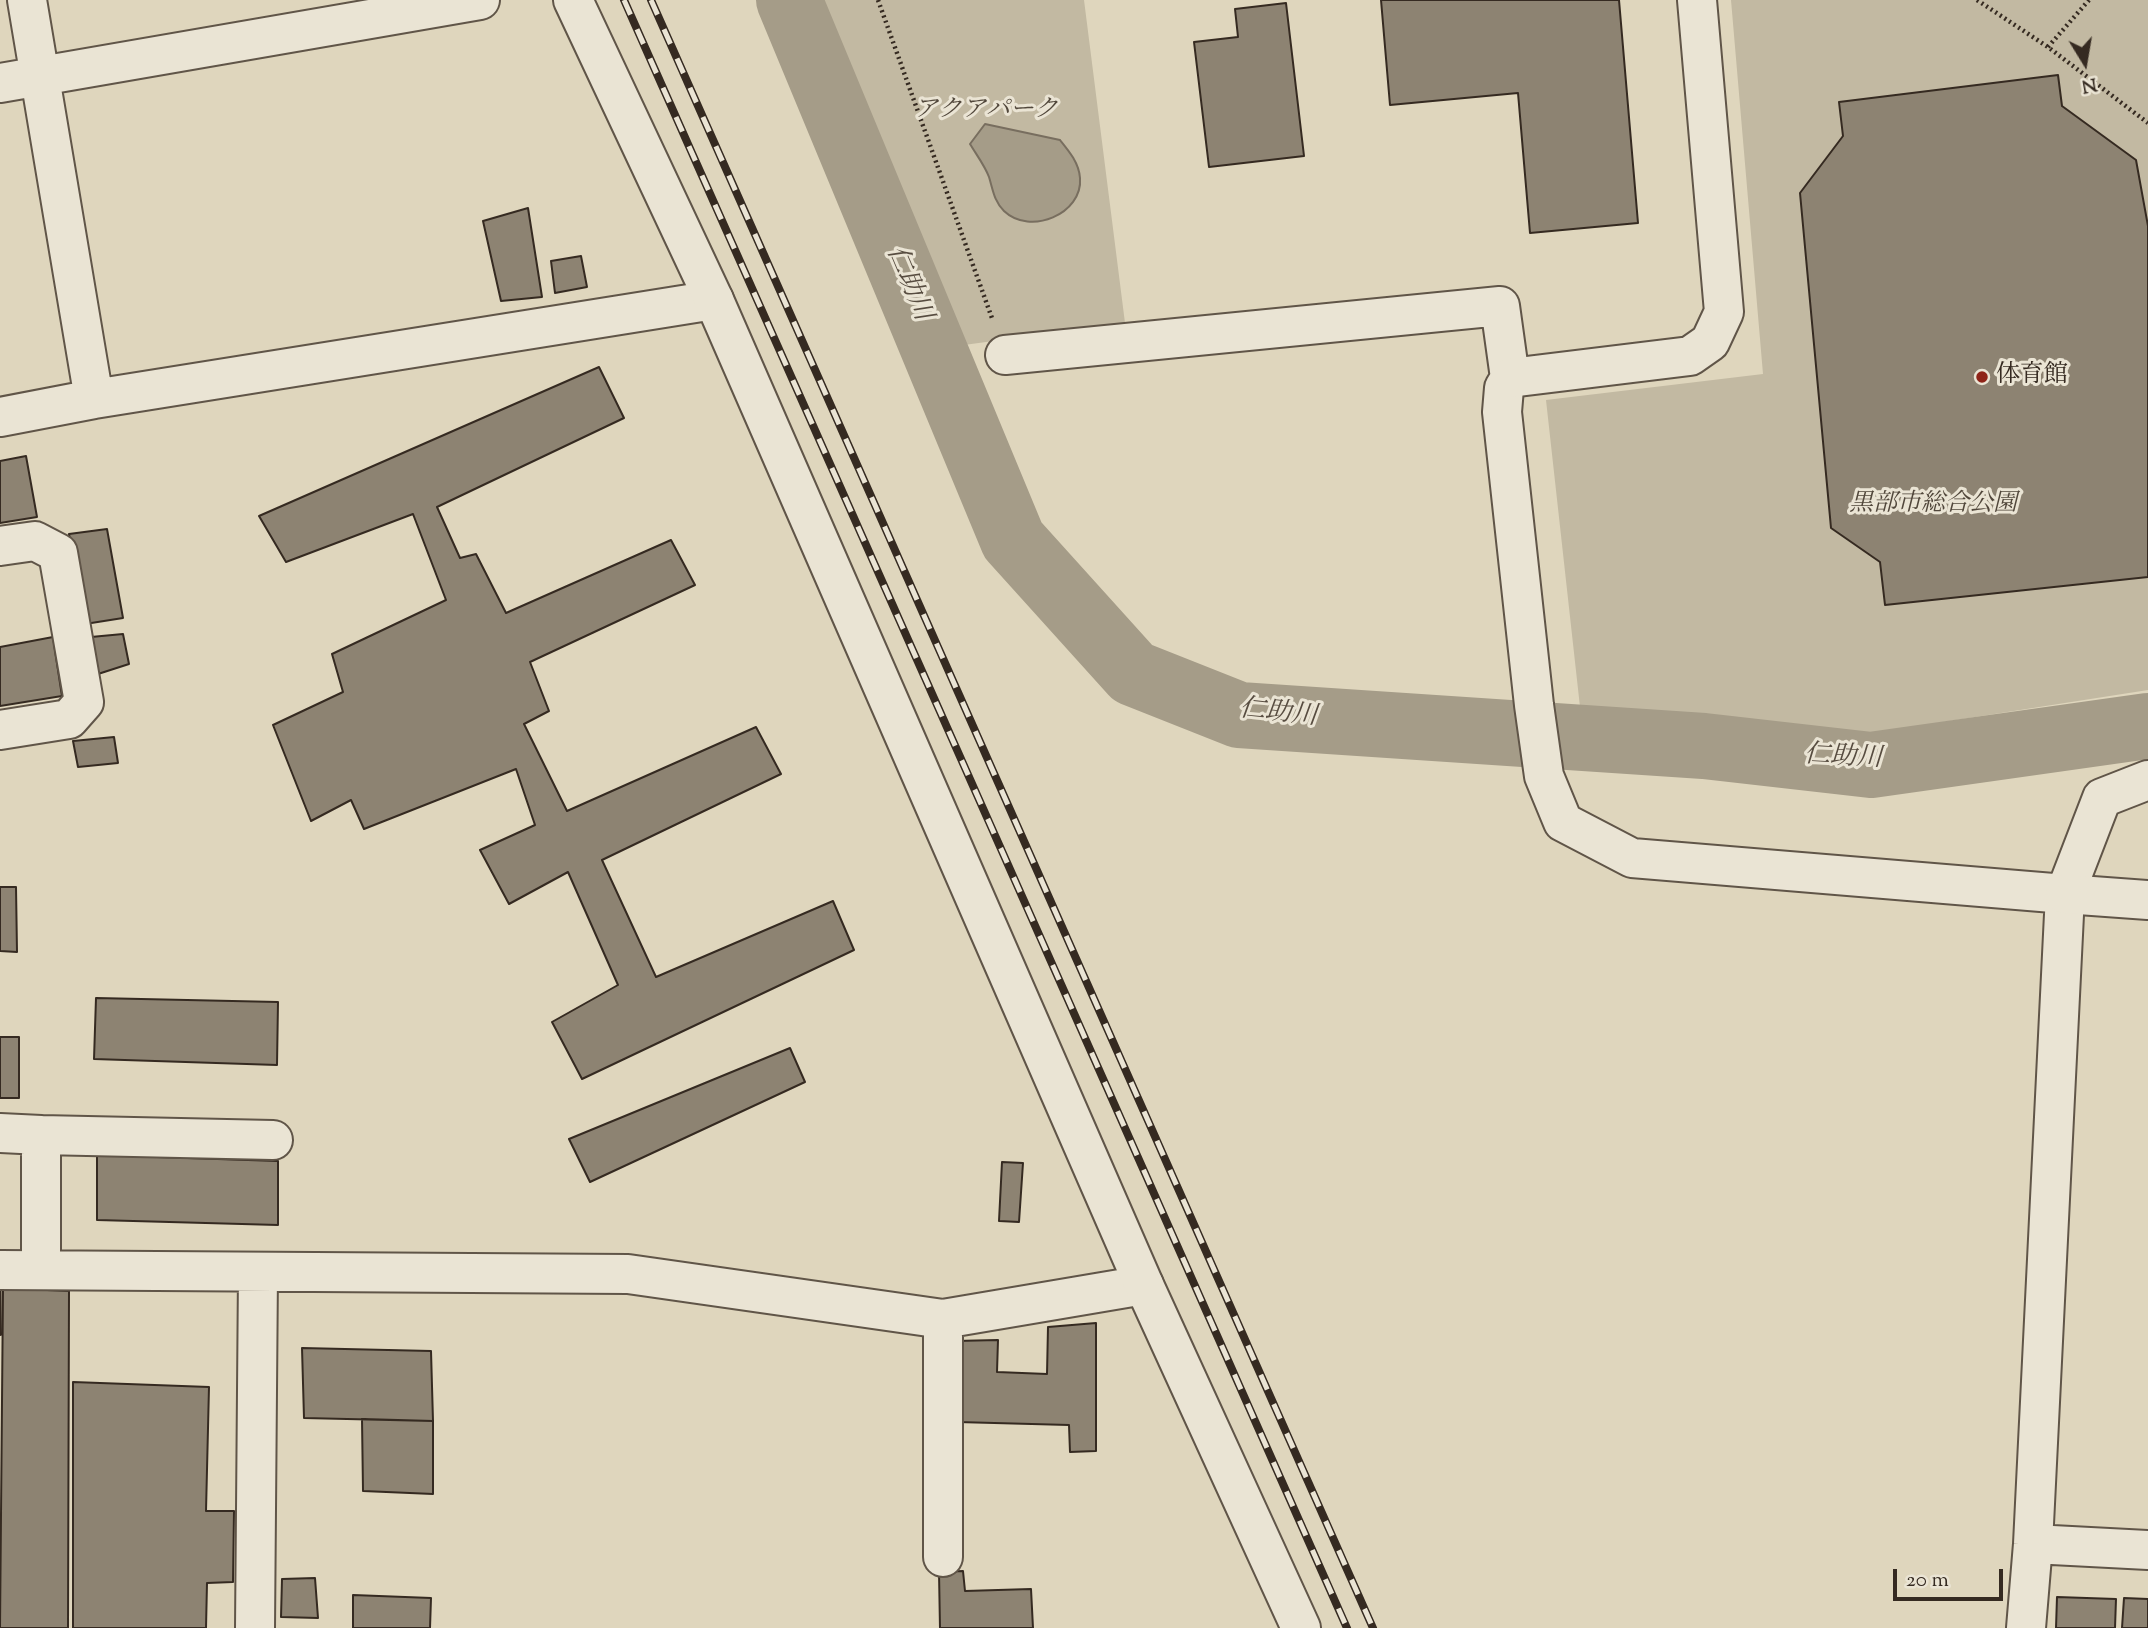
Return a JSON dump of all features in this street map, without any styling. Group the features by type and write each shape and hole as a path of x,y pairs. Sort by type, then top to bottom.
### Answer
{"street":[{"path":"27,0 94,399"},
{"path":"0,83 480,0"},
{"path":"573,0 713,300 1144,1285 1301,1628"},
{"path":"1510,378 1690,356 1710,342 1724,312 1697,0"},
{"path":"0,417 94,399 713,300"},
{"path":"1005,355 1500,306 1510,378 1504,388 1502,412 1534,705 1544,776 1563,822 1632,858 2148,900"},
{"path":"0,546 36,541 58,553 84,702 69,719 0,730"},
{"path":"2026,1628 2033,1544 2065,894 2102,798 2148,780"},
{"path":"0,1133 273,1140"},
{"path":"41,1135 41,1270"},
{"path":"0,1270 628,1274 943,1320 1144,1285"},
{"path":"255,1628 258,1272"},
{"path":"943,1320 943,1557"},
{"path":"2033,1544 2148,1550"}],"path":[{"path":"878,0 1005,355"},
{"path":"1977,0 2048,47 2148,124"},
{"path":"2048,47 2089,0"}],"green space":[{"name":"アクアパーク","path":"819,0 1084,0 1125,323 964,345"},
{"name":"黒部市総合公園","path":"1731,0 2148,0 2148,690 1873,733 1580,707 1546,400 1763,374"}],"shaded area":[{"path":"985,124 1060,140 1078,167 1079,191 1073,202 1064,211 1040,221 1015,218 1004,211 970,144"}],"building":[{"path":"1381,0 1619,0 1638,223 1530,233 1518,93 1390,105"},
{"path":"1286,3 1304,156 1209,167 1194,42 1238,37 1235,9"},
{"name":"体育館","path":"2058,75 2062,106 2136,160 2148,226 2148,577 1885,605 1880,562 1831,528 1800,193 1843,136 1839,102"},
{"path":"528,208 542,297 501,301 483,221"},
{"path":"581,256 587,287 555,293 551,261"},
{"path":"599,367 624,418 437,507 460,558 476,554 506,613 671,540 695,585 530,662 549,711 524,724 567,811 756,727 781,774 602,860 656,977 833,901 854,950 582,1079 552,1022 618,985 568,872 509,904 480,850 535,825 516,769 364,829 351,800 311,821 273,725 343,692 332,654 446,600 413,514 286,562 259,516"},
{"path":"26,456 37,517 0,523 0,461"},
{"path":"107,529 123,618 85,624 69,534"},
{"path":"123,634 129,664 98,674 91,637"},
{"path":"53,637 62,696 0,706 0,647"},
{"path":"114,737 118,763 78,767 73,741"},
{"path":"0,887 16,887 17,952 0,951"},
{"path":"96,998 278,1002 277,1065 94,1059"},
{"path":"0,1037 19,1037 19,1098 0,1098"},
{"path":"790,1048 805,1082 590,1182 569,1139"},
{"path":"97,1155 278,1161 278,1225 97,1220"},
{"path":"1002,1162 1023,1163 1019,1222 999,1221"},
{"path":"0,1288 3,1288 0,1335"},
{"path":"3,1288 69,1291 68,1628 0,1628"},
{"path":"1096,1323 1096,1451 1070,1452 1069,1425 957,1422 955,1341 998,1340 997,1372 1047,1374 1048,1327"},
{"path":"302,1348 431,1351 433,1421 304,1418"},
{"path":"73,1382 209,1387 206,1511 234,1511 233,1582 207,1583 206,1628 73,1628"},
{"path":"362,1419 433,1421 433,1494 363,1491"},
{"path":"963,1571 965,1591 1031,1589 1033,1628 940,1628 939,1572"},
{"path":"315,1578 318,1618 281,1617 282,1579"},
{"path":"353,1595 431,1598 430,1628 353,1628"},
{"path":"2057,1597 2116,1599 2115,1628 2056,1628"},
{"path":"2124,1598 2148,1599 2148,1628 2122,1628"}],"waterway":[{"name":"仁助川","path":"789,0 1013,540 1133,673 1239,715 1704,746 1871,765 2148,726"}],"railway":[{"path":"624,0 1347,1628"},
{"path":"651,0 1373,1628"}],"place":[{"name":"体育館","path":"1982,377"}]}
